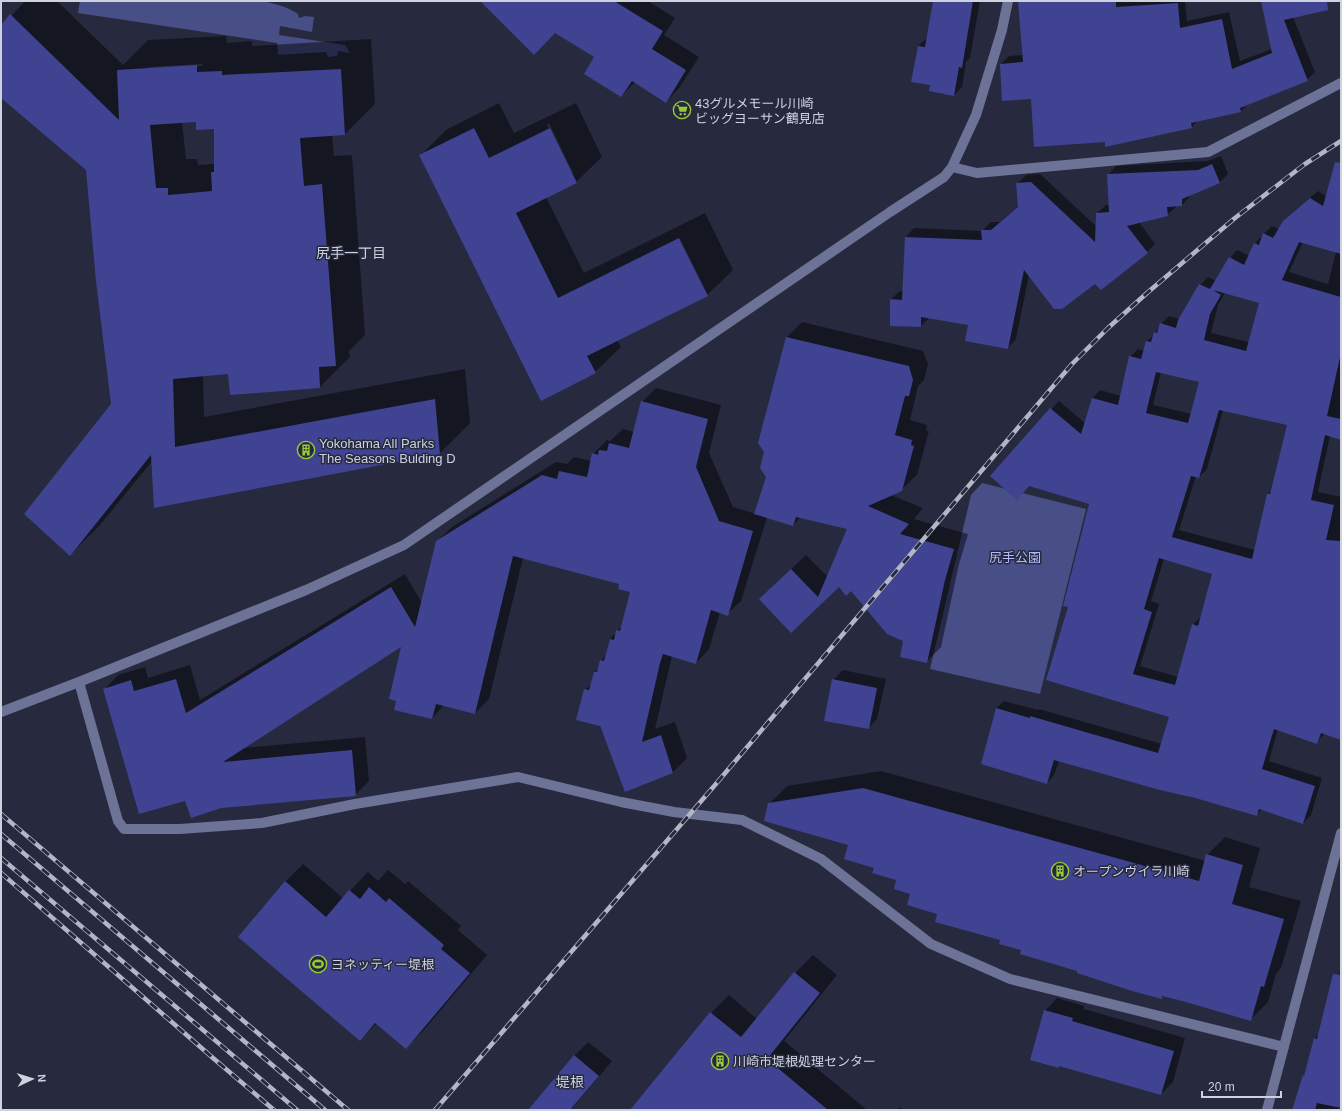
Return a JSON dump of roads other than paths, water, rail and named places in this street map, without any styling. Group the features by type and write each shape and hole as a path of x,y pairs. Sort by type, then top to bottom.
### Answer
{"street":[{"path":"1,712 306,590 404,545 890,212 944,177 952,167 976,115 1002,30 1008,1"},
{"path":"952,167 977,173 1208,152 1341,83"},
{"path":"79,682 118,821 124,829 180,829 262,823 355,804 518,777 620,802 674,812 742,820 821,859 931,944 1010,979 1284,1047"},
{"path":"1266,1110 1341,833"}],"railway":[{"path":"435,1110 715,785 1072,364 1108,328 1147,293 1235,218 1305,164 1341,141"},
{"path":"1,814 348,1110"},
{"path":"1,834 325,1110"},
{"path":"1,858 297,1110"},
{"path":"1,873 274,1110"}],"place":[{"name":"43グルメモール川崎 ビッグヨーサン鶴見店","path":"682,110"},
{"name":"Yokohama All Parks The Seasons Bulding D","path":"306,450"},
{"name":"オープンヴイラ川崎","path":"1060,871"},
{"name":"ヨネッティー堤根","path":"318,964"},
{"name":"川崎市堤根処理センター","path":"720,1061"}],"district":[{"name":"尻手一丁目","path":"351,253"},
{"name":"堤根","path":"570,1082"}],"park label":[{"name":"尻手公園","path":"1015,557"}]}
